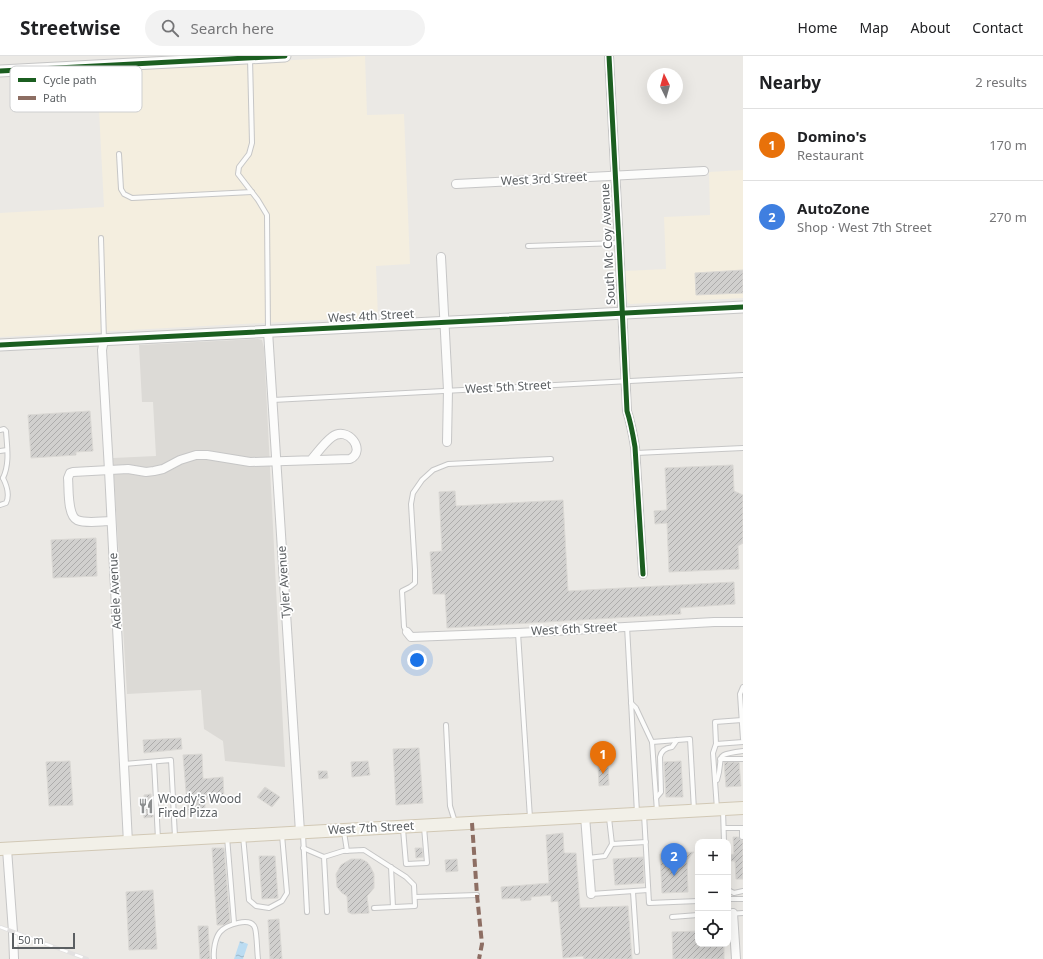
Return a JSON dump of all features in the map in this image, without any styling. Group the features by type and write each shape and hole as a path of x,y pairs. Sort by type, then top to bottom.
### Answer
{"main road":[{"name":"West 7th Street","path":"3,849 743,808"}],"street":[{"path":"85,66 285,56"},
{"name":"South Mc Coy Avenue","path":"609,56 626,411 630,419 633,432 644,574"},
{"path":"0,71 10,70"},
{"name":"West 3rd Street","path":"456,184 704,171"},
{"path":"441,257 448,390 447,442"},
{"name":"West 4th Street","path":"0,345 743,307"},
{"name":"Tyler Avenue","path":"268,331 302,832"},
{"name":"Adele Avenue","path":"104,340 102,350 128,843"},
{"path":"111,521 90,522 77,520 74,518 70,510 68,478 70,473 128,469 146,472 154,471 163,469 180,460 207,455 250,462 350,459 356,454 357,448 355,441 346,434 333,436 311,460"},
{"name":"West 6th Street","path":"407,632 411,637 518,633 714,622 743,622"},
{"path":"585,816 591,894"},
{"path":"3,849 13,932 14,959"},
{"path":"731,914 736,959"}],"lane":[{"path":"250,58 252,142 249,154 239,167 238,174 267,215 268,331"},
{"path":"119,154 121,190 124,194 132,198 252,192"},
{"path":"101,238 104,340"},
{"path":"528,246 619,242"},
{"name":"West 5th Street","path":"273,400 743,375"},
{"path":"0,430 4,429 6,431 7,450 7,467 1,478 6,483 7,500 6,503 0,505"},
{"path":"635,453 743,448"},
{"path":"0,450 7,450"},
{"path":"407,632 404,627 402,591 415,583 411,504 414,493 422,480 433,470 448,464 551,459"},
{"path":"627,626 631,703 641,813 646,842 649,903 695,901"},
{"path":"518,633 530,820"},
{"path":"716,744 743,741 740,694 743,687"},
{"path":"631,703 636,708 652,742 657,812"},
{"path":"724,839 724,828 716,784 713,753 716,744 715,722 742,720"},
{"path":"446,725 450,806 456,824"},
{"path":"652,742 690,739 694,810"},
{"path":"656,798 661,792 660,754 665,749 672,748 677,740"},
{"path":"716,784 721,756 724,754 743,752"},
{"path":"720,759 743,759"},
{"path":"124,764 171,760 175,840"},
{"path":"154,762 158,841"},
{"path":"588,858 605,856 612,844 609,815"},
{"path":"406,864 427,863 424,825"},
{"path":"401,874 406,864 402,827"},
{"path":"724,828 742,828 742,837"},
{"path":"344,830 346,851"},
{"path":"302,832 307,912"},
{"path":"243,836 249,900 256,906 269,908 282,901 287,893 282,833"},
{"path":"227,837 234,923"},
{"path":"612,844 646,842"},
{"path":"304,848 324,857 346,851 364,850 406,877 414,885 415,906 374,908"},
{"path":"324,857 327,912"},
{"path":"391,867 393,907"},
{"path":"591,894 648,890"},
{"path":"731,892 734,893 743,891"},
{"path":"633,892 637,952"},
{"path":"415,897 477,895"},
{"path":"731,899 743,899"},
{"path":"731,914 743,913"},
{"path":"672,916 695,915"},
{"path":"214,959 216,942 219,933 234,923 249,922 256,928 258,959"}],"shaded area":[{"path":"365,56 367,115 404,114 410,264 376,266 378,318 0,337 0,213 104,207 99,112 142,112 142,68"},
{"path":"743,170 743,298 628,303 625,271 666,269 664,217 710,215 709,172"},
{"path":"262,340 264,348 285,767 225,761 223,741 204,729 201,690 127,694 113,458 156,456 153,402 142,402 139,345"}],"water":[{"path":"240,941 248,944 243,959 234,959"}],"building":[{"path":"743,270 743,293 696,295 695,273"},
{"path":"90,411 93,451 76,452 76,455 31,458 28,415"},
{"path":"733,465 734,491 743,495 743,543 738,546 739,569 669,572 667,523 655,524 654,511 667,510 665,468"},
{"path":"455,491 456,506 563,500 568,591 734,582 735,604 680,608 681,614 447,628 445,594 433,594 430,552 442,551 439,492"},
{"path":"96,538 97,576 53,578 51,540"},
{"path":"181,738 182,749 144,753 143,740"},
{"path":"419,748 423,803 396,805 393,749"},
{"path":"202,754 203,779 223,777 224,798 205,800 205,814 188,815 183,755"},
{"path":"70,761 73,805 49,806 46,762"},
{"path":"368,761 370,775 352,777 351,762"},
{"path":"681,761 683,797 666,797 664,762"},
{"path":"608,762 609,785 599,786 598,763"},
{"path":"724,762 739,762 741,786 726,787"},
{"path":"318,771 327,771 328,778 319,779"},
{"path":"265,787 280,797 272,807 257,797"},
{"name":"Woody's Wood Fired Pizza","path":"151,794 153,817 144,818 144,795"},
{"path":"563,833 564,853 576,853 580,908 628,906 632,959 584,959 583,956 563,958 558,901 551,902 551,895 531,897 531,900 521,901 520,898 502,899 501,887 549,883 546,835"},
{"path":"733,837 739,837 740,840 743,840 743,879 736,879 735,861 731,861 731,854 734,854"},
{"path":"212,848 224,848 230,922 224,925 217,925"},
{"path":"415,848 422,848 423,857 416,858"},
{"path":"694,852 687,860 688,892 662,893 660,854"},
{"path":"259,856 275,856 278,898 262,899"},
{"path":"643,857 644,883 615,885 613,859"},
{"path":"351,859 361,859 367,862 374,874 374,888 367,896 369,913 352,914 348,912 347,896 337,887 336,874 341,865"},
{"path":"457,859 458,871 446,872 445,860"},
{"path":"153,890 157,949 129,950 126,892"},
{"path":"279,919 282,959 270,959 268,920"},
{"path":"198,926 208,926 210,959 200,959"},
{"path":"695,931 695,947 724,947 724,959 673,959 672,932"}],"railway":[{"path":"0,927 87,959"}],"marked path":[{"path":"472,823 482,944 479,959"}],"cycle path":[{"path":"95,66 285,56"},
{"path":"609,56 627,411 635,447 643,574"},
{"path":"0,71 10,70"},
{"path":"0,345 743,307"}],"place":[{"name":"Domino's","path":"603,774"},
{"name":"Woody's Wood Fired Pizza","path":"146,806"},
{"name":"AutoZone","path":"674,876"}]}
